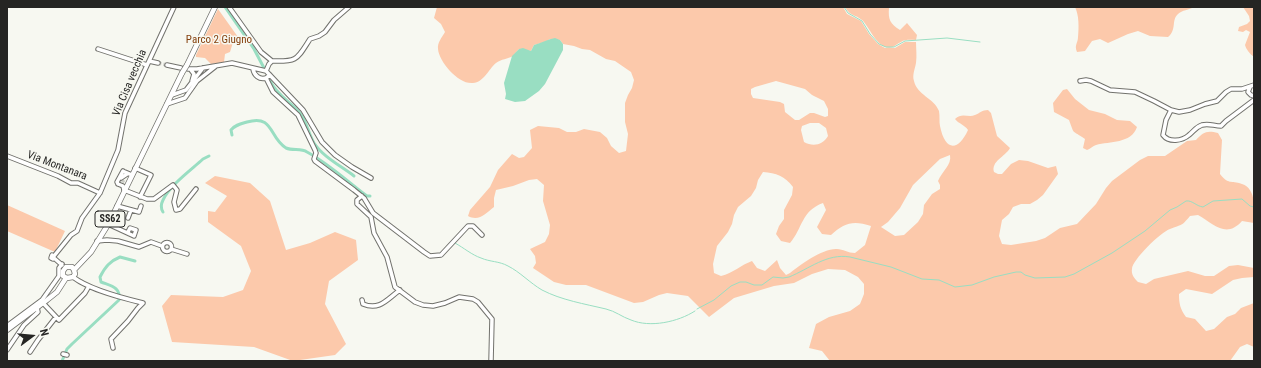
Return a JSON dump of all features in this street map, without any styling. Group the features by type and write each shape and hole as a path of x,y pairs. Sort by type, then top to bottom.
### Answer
{"main road":[{"name":"SS62","path":"74,270 91,252 108,224 117,206 120,183 127,173 136,168 172,95 182,71 188,68 215,7"},
{"path":"63,266 70,266 74,270 74,274 73,277 66,278 63,274 63,266"},
{"path":"7,330 57,292 66,278"}],"street":[{"name":"Via Cisa vecchia","path":"63,266 54,257 71,235 77,231 82,218 100,193 118,150 125,113 174,7"},
{"path":"229,7 261,52 272,61 289,61 297,58 304,50 310,39 325,32 334,20 349,7"},
{"path":"98,49 147,65"},
{"path":"149,61 158,63"},
{"path":"266,71 272,61"},
{"path":"188,68 203,68 236,63 253,69 266,71 303,110 322,142 352,167 371,178"},
{"path":"167,65 182,71"},
{"path":"167,104 185,98 197,81 217,65"},
{"path":"188,68 194,74 192,83"},
{"path":"203,68 205,75"},
{"path":"172,95 186,90 203,68"},
{"path":"253,69 258,77 264,79 270,74"},
{"path":"266,78 273,92 298,114 315,150 315,161 362,196 373,213 430,256 437,256 445,252 467,226 473,226 482,235"},
{"path":"1080,81 1092,81 1110,90 1135,92 1154,100 1171,110 1179,112 1217,101 1227,91 1252,86"},
{"path":"176,86 181,92"},
{"path":"1252,86 1248,92 1254,96"},
{"path":"172,95 180,100"},
{"path":"1171,110 1166,120 1163,135 1166,138 1175,141 1185,138 1196,128 1204,125 1221,126 1254,100"},
{"name":"Via Montanara","path":"7,156 58,176 71,183 78,183 100,193"},
{"path":"136,168 151,175 140,197"},
{"path":"127,173 120,183 140,197 147,199 154,199 174,186 174,206 176,210 180,209 196,189"},
{"path":"362,196 357,200 357,204 371,217 374,233 388,262 393,283 415,302 423,305 433,306 459,297 473,299 478,302 492,319 491,361"},
{"path":"117,206 139,212 141,206"},
{"path":"132,210 140,216"},
{"path":"128,218 132,210"},
{"path":"108,224 128,232"},
{"path":"97,241 118,241 139,247 152,242 162,246 165,252 168,252 171,249"},
{"path":"162,246 168,243 171,249 187,254"},
{"path":"7,326 42,300 59,276 59,268 63,266"},
{"path":"73,277 89,286 144,304 138,308 114,336 112,339 113,348"},
{"path":"43,303 59,320 85,293 89,286"},
{"path":"362,300 363,304 376,306 385,302 400,290"},
{"path":"7,350 24,325 38,312 38,307"},
{"path":"30,352 56,317"}],"green space":[{"path":"437,7 843,7 847,14 861,21 869,34 878,44 885,48 895,48 905,42 916,42 916,60 913,79 918,90 937,107 939,111 942,134 948,144 952,146 956,145 964,137 968,130 955,119 963,115 972,116 988,110 991,113 997,136 1010,148 996,162 994,172 1002,174 1011,164 1019,160 1028,161 1048,168 1056,166 1058,174 1043,195 1030,204 1021,204 1013,207 1009,214 1002,220 999,236 1002,244 1011,245 1036,241 1045,238 1060,228 1077,224 1096,204 1112,181 1140,160 1148,156 1165,156 1187,141 1196,140 1206,132 1218,133 1222,140 1220,174 1228,181 1242,184 1250,190 1254,200 1254,223 1242,221 1231,229 1225,229 1215,226 1198,215 1190,216 1183,224 1160,235 1137,259 1133,265 1132,273 1138,282 1146,284 1154,279 1188,271 1205,276 1214,276 1229,266 1238,265 1254,268 1254,277 1233,280 1212,294 1186,289 1179,294 1179,300 1182,311 1186,317 1195,319 1206,331 1214,329 1227,317 1235,314 1241,308 1254,303 1254,347 1247,344 1240,347 1230,361 830,361 822,351 809,348 816,324 829,317 850,311 860,304 864,294 864,284 858,277 845,270 828,269 812,274 794,283 774,286 734,298 709,317 688,296 667,293 643,302 634,303 586,285 566,285 554,282 533,268 536,263 535,256 530,249 545,242 549,234 550,225 543,201 544,185 537,179 496,190 494,207 482,216 472,218 468,216 470,210 490,187 498,170 512,154 519,158 524,157 532,148 530,130 538,126 559,128 567,132 576,132 584,129 600,132 607,138 611,146 619,153 626,151 628,134 625,122 625,103 634,80 631,72 615,61 606,59 590,50 563,44 560,40 550,39 534,45 531,51 519,49 513,56 496,63 486,75 477,82 468,83 456,77 442,60 439,54 438,45 445,32 441,24 434,18","holes":["776,81 805,89 812,95 824,101 828,109 828,116 825,117 810,113 799,120 795,120 785,112 784,104 780,102 753,98 751,89","810,123 819,123 826,128 828,136 821,143 814,145 807,144 804,142 801,130 802,126","950,155 950,162 938,181 940,189 932,194 924,205 923,214 918,222 904,235 895,236 881,227 888,222 900,208 913,185 940,159","763,172 772,173 780,176 793,187 792,195 784,210 784,219 776,234 781,241 790,243 806,215 816,206 823,203 826,210 817,227 822,234 831,235 840,228 849,224 865,224 871,226 865,245 855,253 837,249 825,251 786,275 780,268 777,260 765,271 757,268 752,261 725,275 721,276 714,273 713,264 717,246 728,232 738,207 751,196 756,188 758,180"]},
{"path":"845,7 892,7 889,8 889,18 894,26 900,30 907,23 917,35 916,40 904,40 893,47 888,48 883,46 875,38 865,23 851,14"},
{"path":"1075,7 1194,7 1181,12 1176,16 1171,34 1168,37 1150,36 1138,31 1108,43 1100,39 1092,41 1085,51 1077,52 1076,48 1079,29"},
{"path":"1243,7 1254,7 1254,57 1245,45 1250,32 1246,30 1243,32 1238,31 1239,27 1250,21 1249,16"},
{"name":"Parco 2 Giugno","path":"218,9 238,37 234,39 230,52 225,54 224,62 211,64 205,58 196,57 196,55"},
{"path":"1067,89 1075,99 1089,110 1105,114 1117,120 1130,121 1137,127 1130,136 1120,141 1096,145 1087,150 1083,148 1085,139 1074,132 1069,120 1054,112 1053,103 1063,90"},
{"path":"215,176 250,183 270,201 286,250 310,243 335,232 356,240 358,260 329,281 325,304 346,344 335,355 293,361 254,347 172,342 162,306 171,295 223,297 243,290 251,271 241,246 208,222 208,211 215,212 227,196 205,183"},
{"path":"7,205 65,231 55,252 7,231"}],"shaded area":[{"path":"555,38 560,40 563,44 563,50 545,84 539,91 525,101 515,102 505,99 506,94 504,83 512,56 519,49 523,48 531,51 534,45"}],"waterway":[{"path":"225,7 254,49 264,68"},
{"path":"844,7 848,13 862,21 870,34 879,44 886,47 894,47 905,41 947,38 980,42"},
{"path":"270,81 280,94 302,116 312,139 318,148 327,157 354,176"},
{"path":"232,135 231,130 238,125 256,120 262,121 267,124 277,139 286,148 302,150 315,156 367,196 370,196"},
{"path":"163,212 162,202 166,194 181,178 203,159 209,156"},
{"path":"697,309 714,300 731,286 740,282 762,285 773,277 789,277 818,262 842,256 891,267 922,279 939,280 955,287 972,285 994,277 1016,272 1021,272 1035,278 1065,277 1074,274 1112,253 1145,231 1170,210 1186,201 1190,201 1203,207 1213,201 1242,199 1250,206 1254,207"},
{"path":"455,243 478,257 508,266 542,290 573,301 609,310 628,319 647,324 664,323 688,315 695,311"},
{"path":"62,361 67,349 119,300 117,290 112,286 101,282 100,277 106,267 113,260 120,257 135,261"}],"tunnel":[{"path":"158,63 167,65"},
{"path":"119,182 121,178"}]}
